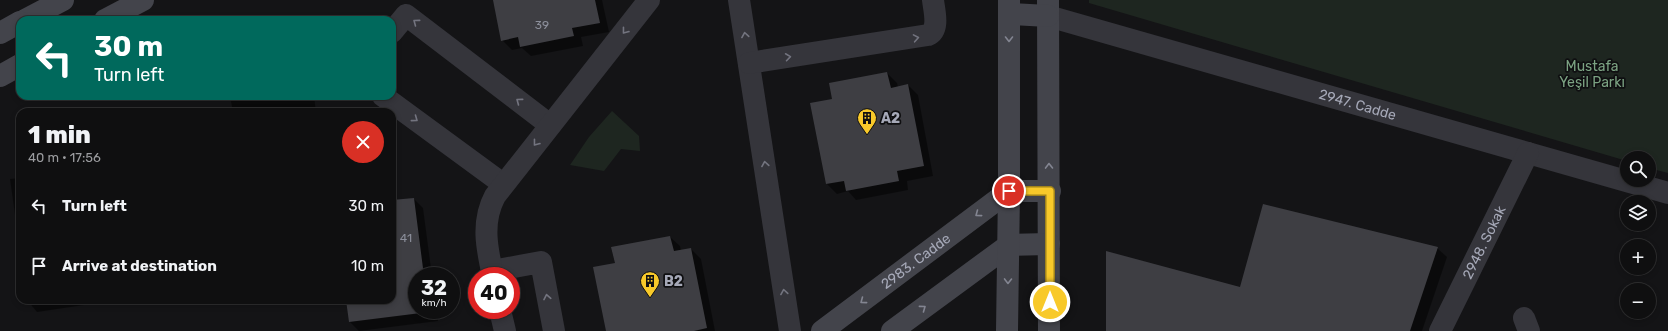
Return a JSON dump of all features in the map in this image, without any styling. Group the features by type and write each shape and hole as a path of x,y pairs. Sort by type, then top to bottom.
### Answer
{"street":[{"path":"33,16 63,0"},
{"path":"113,16 143,0"},
{"path":"491,267 486,242 486,227 490,206 504,184 650,0"},
{"path":"739,0 790,331"},
{"path":"749,63 928,35 933,31 935,24 933,0"},
{"path":"1007,331 1009,244 1009,7 1048,8 1050,191 1049,331"},
{"name":"2947. Cadde","path":"1048,8 1528,153 1668,193"},
{"path":"396,27 406,15 550,125"},
{"path":"0,33 16,24"},
{"path":"0,76 16,67"},
{"path":"388,100 504,184"},
{"name":"2948. Sokak","path":"1440,331 1528,153"},
{"path":"1009,191 1050,191"},
{"name":"2983. Cadde","path":"822,331 1009,191"},
{"path":"892,331 1009,244 1050,244"},
{"path":"519,267 541,262 554,331"},
{"path":"502,319 505,331"}],"green space":[{"name":"Mustafa Yeşil Parkı","path":"1089,0 1668,0 1668,173 1656,170 1656,151 1620,151 1620,159 1089,3"},
{"path":"612,111 639,136 640,151 621,149 604,171 570,165 589,137"}],"building":[{"path":"493,0 595,0 600,23 572,28 574,36 520,47 518,37 501,41"},
{"name":"A2","path":"887,72 891,88 908,84 924,166 897,171 899,181 846,191 844,181 826,184 810,103 832,99 829,83"},
{"path":"414,198 423,267 408,267 408,315 349,322 347,304 396,304 396,200"},
{"path":"1263,204 1438,247 1410,331 1106,331 1106,251 1240,287"},
{"name":"B2","path":"670,236 674,251 691,248 707,328 694,331 606,331 593,267 615,263 611,247"}],"place":[{"name":"A2","path":"867,135"},
{"name":"B2","path":"650,298"}],"route":[{"path":"1009,191 1050,191 1050,302"}]}
